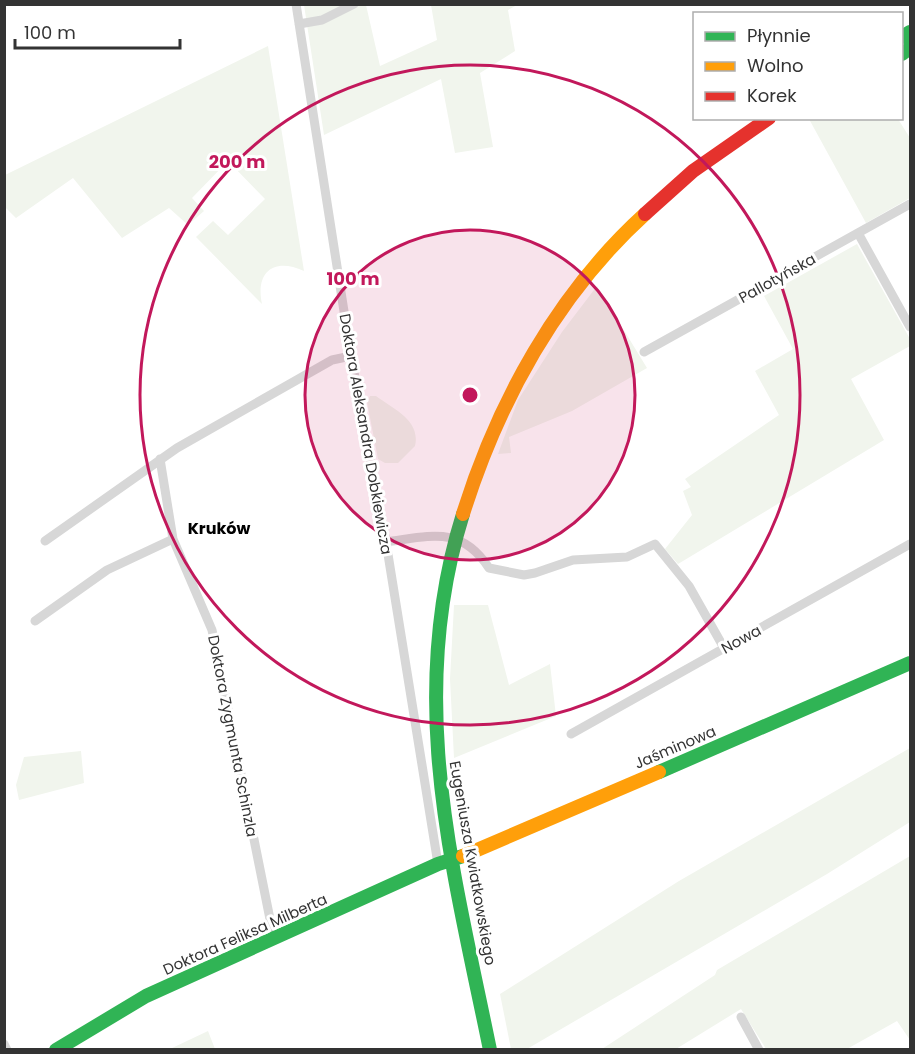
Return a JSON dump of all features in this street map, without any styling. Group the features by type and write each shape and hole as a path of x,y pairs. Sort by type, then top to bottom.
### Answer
{"main road":[{"name":"Eugeniusza Kwiatkowskiego","path":"490,1050 438,769 435,703 437,630 455,538 470,483 492,426 527,359 565,301 608,248 659,198 717,151 766,120"},
{"name":"Jaśminowa","path":"453,859 910,663"},
{"name":"Doktora Feliksa Milberta","path":"56,1050 146,996 453,859"}],"street":[{"name":"Doktora Aleksandra Dobkiewicza","path":"296,4 351,356 386,542 438,864"},
{"path":"299,24 322,20 354,4"},
{"name":"Pallotyńska","path":"644,352 910,204"},
{"path":"858,233 910,327"},
{"path":"45,541 160,459 332,360 351,356"},
{"name":"Doktora Zygmunta Schinzla","path":"160,459 173,539 212,630 274,939"},
{"path":"386,542 434,536 455,538 477,550 489,568 524,574 573,560 627,557 655,544 689,586 724,648"},
{"path":"35,621 107,570 173,539"},
{"name":"Nowa","path":"571,734 910,544"},
{"path":"741,1017 759,1050"},
{"path":"4,1044 7,1050"}],"shaded area":[{"path":"304,5 366,5 380,66 437,40 431,5 517,5 508,10 515,51 480,73 493,147 455,153 441,79 324,135"},
{"path":"268,46 304,271 284,266 269,270 261,283 262,304 196,237 213,221 228,235 265,199 228,161 192,198 204,211 188,225 169,208 122,238 73,178 16,218 5,207 5,175"},
{"path":"810,120 899,120 910,138 910,198 866,223"},
{"path":"857,244 910,339 910,346 851,379 884,440 678,564 665,549 692,515 683,491 691,487 685,479 779,415 755,371 793,349 764,296"},
{"path":"597,286 647,368 572,411 509,437 511,453 498,454 518,400 562,332"},
{"path":"370,396 376,396 404,416 414,429 415,446 398,463 385,463 378,459 367,402"},
{"path":"454,605 488,605 509,685 550,664 556,716 454,758 450,679"},
{"path":"910,748 910,822 827,874 527,1049 511,1049 500,994 679,881"},
{"path":"81,751 84,783 19,800 16,785 24,757"},
{"path":"910,856 910,1040 897,1021 847,1049 766,1049 741,1009 676,1049 602,1049 715,975 717,970"},
{"path":"208,1031 215,1049 170,1049"}],"traffic: fast":[{"path":"903,36 910,32"},
{"path":"903,53 910,48"},
{"path":"463,514 446,583 438,650 436,717 441,783 450,849 490,1050"},
{"path":"659,772 910,663"},
{"path":"56,1050 146,996 438,864 463,856"}],"traffic: slow":[{"path":"463,514 494,431 534,352 584,279 613,245 645,214"},
{"path":"463,856 659,772"}],"traffic: jam":[{"path":"645,214 693,171 766,120"}],"district":[{"name":"Kruków","path":"219,528"}]}
